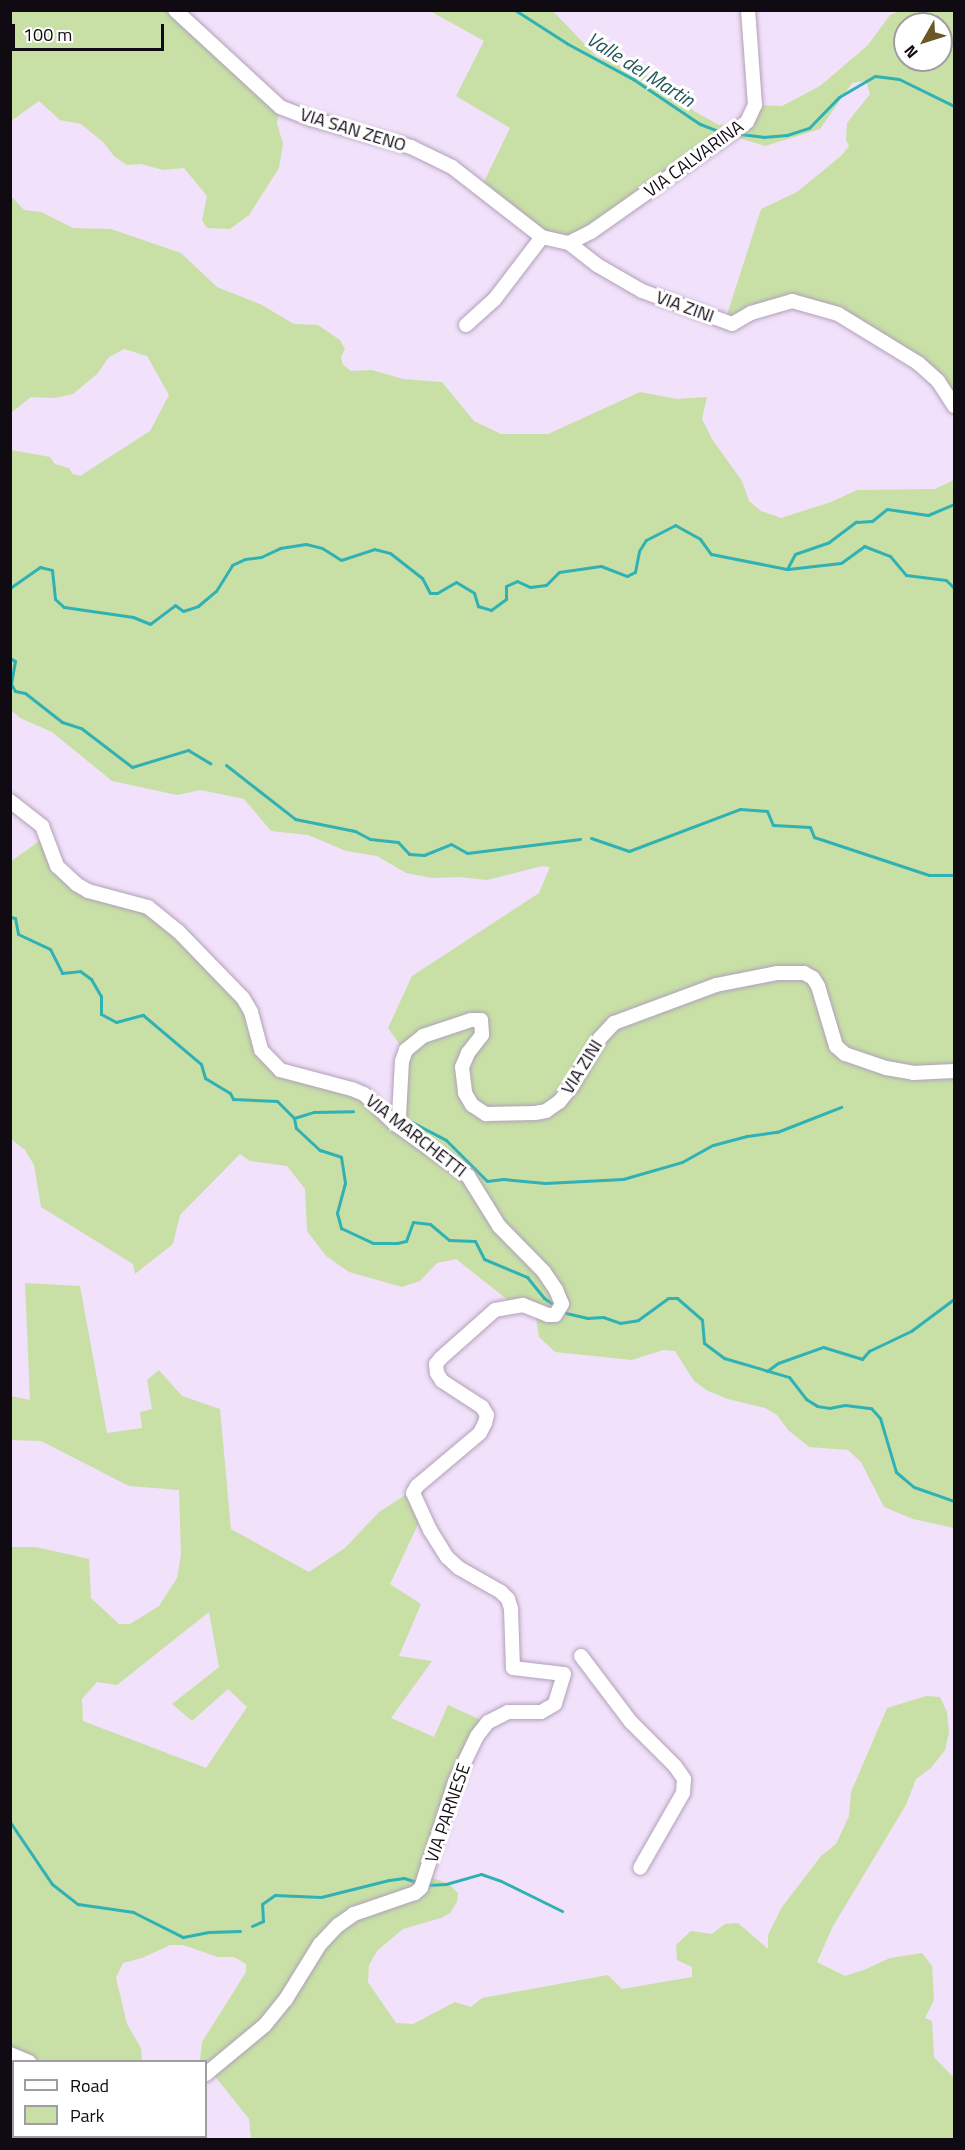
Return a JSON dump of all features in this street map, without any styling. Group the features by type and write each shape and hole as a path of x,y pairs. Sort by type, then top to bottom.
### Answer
{"street":[{"name":"VIA SAN ZENO","path":"175,10 280,107 312,119 411,147 452,167 542,237"},
{"name":"VIA CALVARINA","path":"569,243 591,232 747,122 755,105 748,10"},
{"path":"466,325 494,300 542,237 569,243"},
{"name":"VIA ZINI","path":"569,243 597,265 642,291 732,324 751,313 792,302 838,314 918,363 938,381 954,406"},
{"name":"VIA MARCHETTI","path":"10,801 42,826 57,866 76,884 88,891 148,907 178,931 243,998 251,1012 261,1050 280,1070 352,1089 364,1095 394,1124 468,1176 480,1194"},
{"name":"VIA ZINI","path":"394,1124 399,1116 402,1060 406,1050 414,1041 423,1036 471,1020 482,1020 482,1035 468,1053 462,1068 465,1093 472,1105 486,1114 546,1111 559,1102 573,1086 600,1038 614,1023 716,985 778,973 804,973 813,978 818,986 836,1046 845,1054 886,1068 913,1073 954,1071"},
{"name":"VIA PARNESE","path":"207,2073 265,2025 286,1999 320,1944 339,1925 354,1914 415,1893 421,1888 456,1782 477,1736 497,1715 508,1712 542,1712 555,1704 564,1674 513,1668 512,1609 508,1599 501,1592 459,1568 447,1557 421,1514 413,1493 417,1486 480,1433 486,1423 487,1415 482,1407 442,1381 437,1373 436,1364 495,1310 523,1305 548,1315 555,1315 562,1304 544,1272 499,1226 480,1194"},
{"path":"581,1656 631,1722 675,1766 684,1779 683,1793 640,1868"},
{"path":"10,2054 26,2060"}],"green space":[{"path":"11,11 175,11 280,107 277,123 283,144 279,168 249,215 230,229 207,228 202,220 207,196 184,168 163,170 141,164 127,165 114,156 103,142 81,124 60,120 39,101 11,121"},
{"path":"430,11 553,11 597,57 664,81 694,111 719,125 747,122 755,105 782,106 820,86 868,45 893,14 893,72 953,72 953,12 897,12 954,11 954,410 938,383 906,357 803,303 725,321 761,209 797,192 842,155 849,146 846,140 847,123 870,94 866,81 852,83 820,129 765,146 730,135 569,243 542,237 480,190 510,128 456,96 484,41"},
{"path":"10,195 24,210 41,212 73,228 111,229 181,253 217,287 260,304 294,324 318,325 340,340 345,349 341,357 343,365 351,371 372,370 403,379 442,382 474,421 501,434 548,434 640,392 677,399 707,397 702,419 712,439 742,481 749,501 761,511 781,518 831,502 857,490 935,489 954,480 954,1528 913,1519 884,1507 861,1462 848,1450 809,1447 788,1430 777,1415 765,1408 728,1399 708,1391 694,1381 675,1351 663,1350 632,1360 555,1352 539,1337 535,1310 514,1305 456,1259 437,1263 420,1281 402,1287 349,1272 326,1256 307,1231 305,1189 287,1166 250,1161 240,1154 180,1215 173,1244 135,1274 133,1264 41,1207 34,1165 25,1150 11,1139 10,954 13,949 10,945 10,862 45,837 60,872 152,911 240,997 268,1062 340,1086 395,1122 402,1048 388,1028 412,976 539,893 550,867 542,866 487,880 459,877 432,878 406,873 377,856 346,851 308,835 271,831 244,799 201,790 177,795 112,781 52,732 20,718 11,710 11,450 50,457 55,464 69,468 73,474 80,476 150,431 169,395 147,356 124,349 109,357 97,374 73,394 55,398 31,397 11,413"},
{"path":"25,1283 80,1286 107,1433 142,1428 140,1412 152,1409 147,1380 159,1370 182,1396 220,1409 231,1529 309,1572 345,1548 379,1512 413,1490 421,1518 390,1584 421,1604 399,1656 432,1661 391,1718 434,1737 448,1705 483,1721 425,1875 449,1884 458,1893 457,1902 450,1913 441,1918 403,1929 377,1951 369,1965 368,1982 396,2023 413,2024 455,2002 471,2007 482,1998 608,1975 622,1989 692,1977 692,1967 677,1960 676,1945 691,1931 712,1934 725,1924 738,1923 768,1949 768,1935 782,1907 821,1856 836,1844 849,1816 851,1792 887,1708 926,1696 940,1697 947,1712 949,1733 945,1750 931,1768 916,1779 906,1805 833,1926 817,1962 845,1976 890,1958 922,1953 932,1966 934,2000 925,2018 932,2021 934,2057 954,2078 954,2139 251,2139 249,2119 207,2066 207,2060 200,2060 202,2042 246,1972 246,1964 234,1957 218,1957 183,1945 170,1945 142,1958 123,1963 116,1978 127,2024 141,2048 142,2060 19,2060 11,2056 11,1547 36,1547 89,1559 91,1598 119,1624 130,1624 159,1606 177,1578 181,1554 179,1490 129,1486 41,1441 11,1440 11,1396 30,1400","holes":["209,1612 219,1667 172,1704 192,1721 228,1689 247,1707 206,1768 83,1721 82,1699 97,1682 117,1685"]}],"waterway":[{"name":"Valle del Martin","path":"515,10 568,44 633,79 700,124 721,132"},
{"name":"Valle del Martin","path":"740,134 763,137 787,135 809,128 839,97 875,76 899,79 954,106"},
{"path":"10,588 40,567 52,570 55,599 64,607 133,617 150,624 175,605 183,611 198,606 216,591 232,565 245,559 261,557 280,548 306,544 322,548 341,560 374,549 390,553 422,578 430,593 437,593 456,582 474,593 478,606 491,610 506,599 506,586 517,581 530,587 546,585 559,572 601,566 627,576 635,572 639,551 646,540 675,525 700,539 711,554 787,569 795,554 829,542 856,522 872,521 887,509 928,515 954,504"},
{"path":"788,569 841,563 864,546 890,556 906,575 946,580 954,588"},
{"path":"10,658 15,661 11,684 15,691 25,693 62,722 81,728 132,767 188,750 210,763"},
{"path":"226,765 295,819 355,831 370,839 398,842 409,854 424,855 451,844 467,853 580,839"},
{"path":"591,838 629,851 740,809 767,811 773,825 810,827 814,837 929,875 954,875"},
{"path":"10,917 15,918 18,934 50,949 62,973 80,971 91,979 101,996 101,1014 116,1022 143,1015 201,1064 205,1078 230,1093 233,1099 277,1101 294,1118 296,1128 320,1150 341,1157 345,1183 337,1213 341,1228 373,1243 397,1243 406,1241 413,1222 430,1224 449,1240 475,1241 484,1259 527,1277 544,1298 554,1305"},
{"path":"406,1119 446,1140 487,1181 503,1179 545,1183 623,1179 682,1162 713,1145 747,1136 777,1132 841,1107"},
{"path":"294,1118 314,1112 353,1111"},
{"path":"566,1313 587,1318 603,1317 620,1323 638,1320 668,1298 677,1298 702,1320 704,1343 724,1358 789,1377 806,1399 817,1406 829,1408 845,1405 871,1408 880,1418 896,1472 914,1487 954,1501"},
{"path":"767,1371 778,1363 823,1347 862,1359 869,1351 911,1331 954,1299"},
{"path":"10,1822 52,1884 78,1904 133,1912 183,1937 209,1932 240,1931"},
{"path":"427,1885 446,1884 481,1874 501,1881 562,1911"},
{"path":"252,1926 263,1921 262,1904 275,1895 321,1897 389,1880 404,1878 416,1882"}]}
